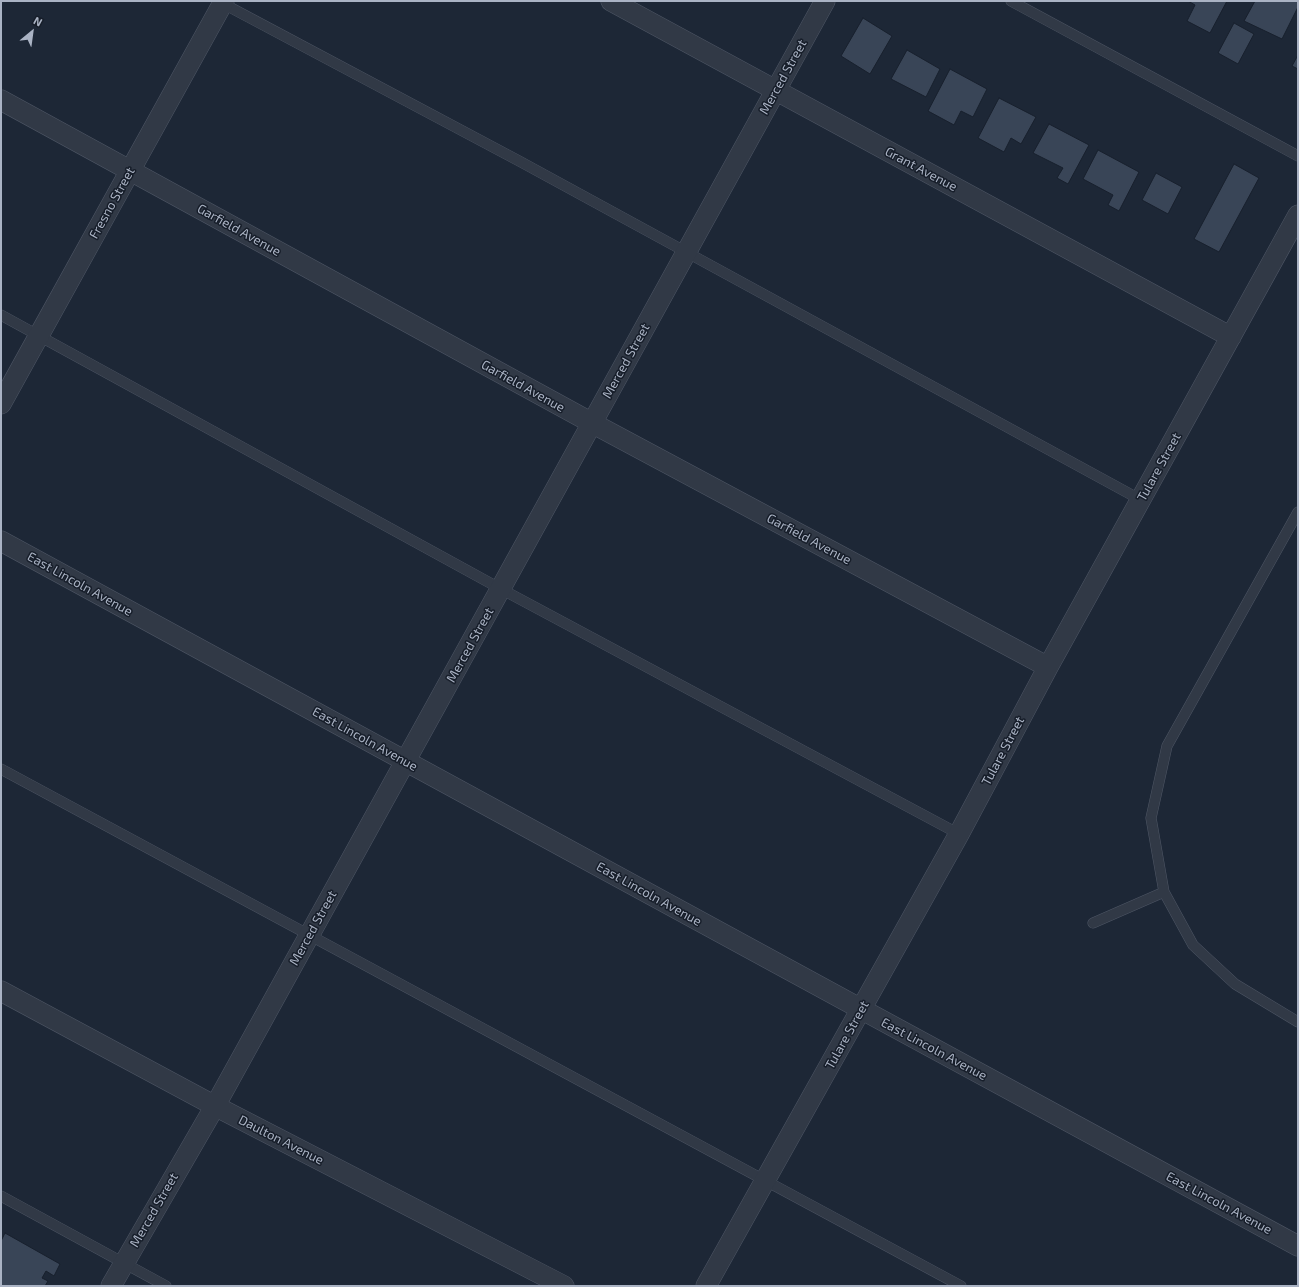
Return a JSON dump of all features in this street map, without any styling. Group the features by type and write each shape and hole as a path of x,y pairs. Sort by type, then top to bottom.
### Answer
{"street":[{"name":"Grant Avenue","path":"611,1 1231,337"},
{"name":"Merced Street","path":"111,1286 309,936 825,1"},
{"name":"Fresno Street","path":"1,404 130,171 221,2"},
{"name":"Garfield Avenue","path":"1,100 592,423 1048,667"},
{"name":"Tulare Street","path":"706,1286 959,834 1048,667 1142,500 1298,215"},
{"name":"East Lincoln Avenue","path":"1,541 1298,1246"},
{"name":"Daulton Avenue","path":"1,991 214,1106 564,1286"}],"lane":[{"path":"1011,1 1298,156"},
{"path":"221,2 520,162 1142,500"},
{"path":"1,315 501,588 959,834"},
{"path":"1298,512 1166,746 1151,818 1164,892 1193,945 1235,984 1298,1022"},
{"path":"1,770 961,1286"},
{"path":"1093,923 1164,892"},
{"path":"1,1196 166,1286"}],"building":[{"path":"1188,1 1227,1 1210,33 1187,21 1195,5"},
{"path":"1255,1 1298,1 1298,7 1282,39 1244,21"},
{"path":"863,18 892,36 870,74 841,56"},
{"path":"1234,23 1254,34 1238,64 1218,53"},
{"path":"907,50 940,69 926,97 891,79"},
{"path":"1298,55 1298,69 1292,66"},
{"path":"950,69 987,89 973,117 961,111 954,125 928,111"},
{"path":"999,98 1036,117 1021,144 1011,138 1004,152 978,138"},
{"path":"1049,124 1089,145 1068,184 1057,178 1063,168 1033,153"},
{"path":"1098,150 1139,172 1119,211 1108,205 1113,195 1083,179"},
{"path":"1234,164 1259,178 1219,252 1194,239"},
{"path":"1156,173 1182,187 1168,214 1142,200"},
{"path":"5,1233 60,1264 54,1276 46,1271 42,1278 48,1281 45,1286 1,1286 1,1241"}]}
